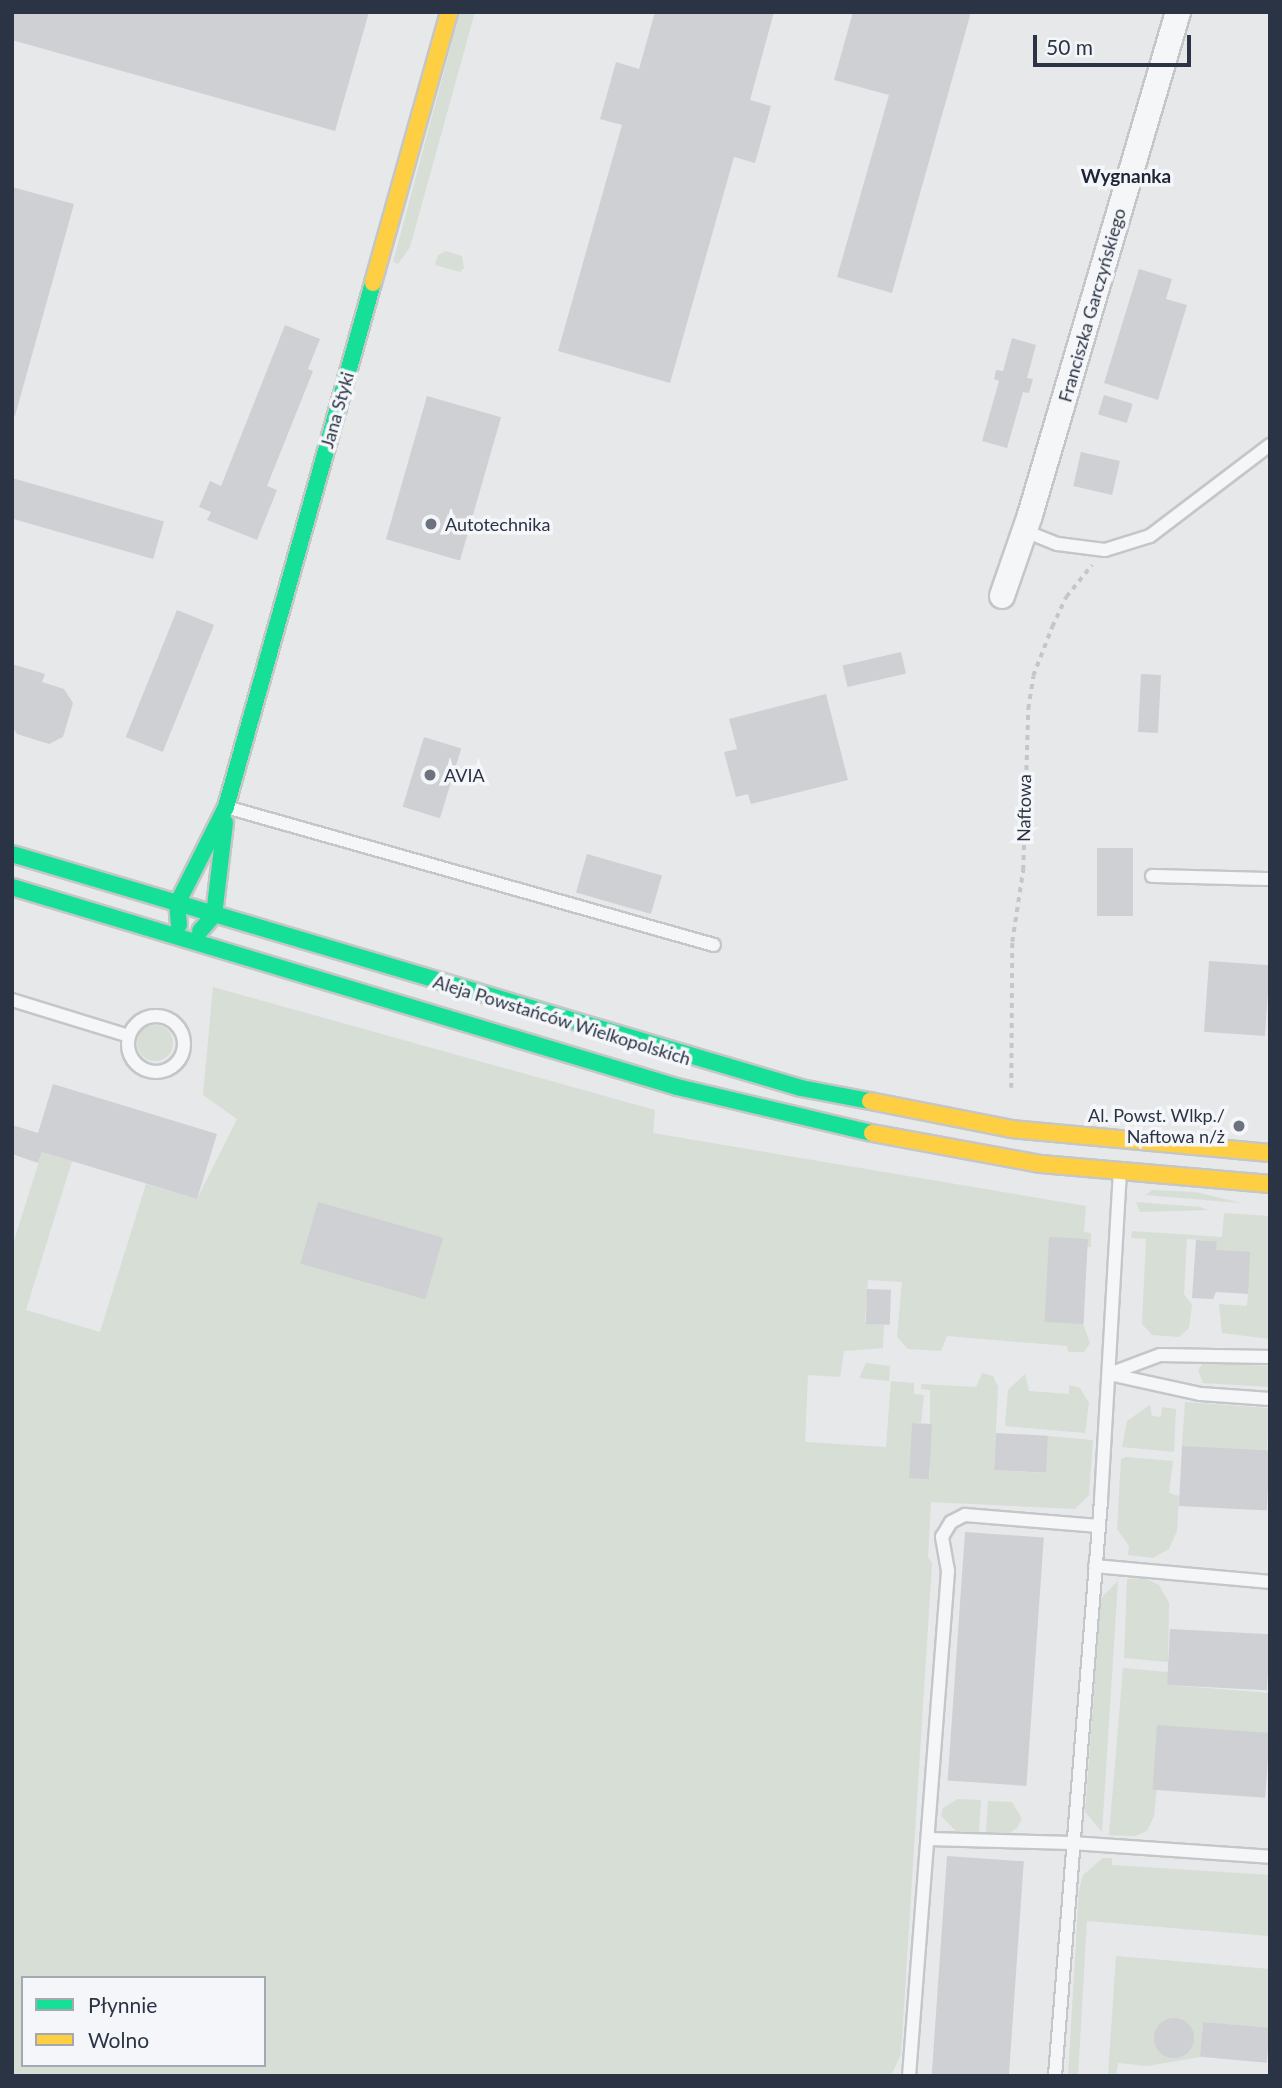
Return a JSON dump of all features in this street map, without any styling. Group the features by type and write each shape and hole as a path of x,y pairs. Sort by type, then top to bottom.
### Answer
{"main road":[{"name":"Jana Styki","path":"214,915 226,807 449,12"},
{"name":"Jana Styki","path":"177,904 226,807"},
{"name":"Aleja Powstańców Wielkopolskich","path":"12,854 801,1088 1011,1129 1122,1142 1270,1153"},
{"name":"Aleja Powstańców Wielkopolskich","path":"12,887 754,1108 956,1152 1120,1173 1270,1184"},
{"path":"177,904 177,919 186,939 214,915"}],"street":[{"name":"Franciszka Garczyńskiego","path":"1002,596 1025,531 1178,12"}],"lane":[{"path":"1025,531 1058,544 1105,550 1150,537 1270,445"},
{"path":"226,807 714,945"},
{"path":"1152,876 1270,879"},
{"path":"12,1000 129,1035"},
{"path":"164,1017 180,1031 183,1052 169,1069 147,1071 131,1057 129,1035 143,1019 164,1017"},
{"path":"1055,2076 1099,1526 1122,1142"},
{"path":"1109,1374 1160,1355 1270,1357"},
{"path":"1109,1374 1201,1394 1270,1399"},
{"path":"909,2076 948,1572 942,1537 951,1522 965,1515 1099,1526"},
{"path":"1095,1566 1270,1581"},
{"path":"929,1839 1072,1843 1270,1857"}],"path":[{"name":"Naftowa","path":"1011,1088 1012,943 1023,870 1023,772 1033,676 1066,597 1105,550"}],"shaded area":[{"path":"460,12 475,12 410,247 398,264 393,262"},
{"path":"446,251 462,256 464,268 460,272 435,265 438,255"},
{"path":"213,987 655,1110 653,1133 1086,1206 1084,1232 1091,1233 1091,1247 1054,1244 1090,1343 1084,1352 1068,1352 1067,1346 947,1336 941,1351 908,1349 897,1337 902,1282 868,1280 865,1323 884,1325 883,1348 844,1351 840,1377 808,1375 805,1442 886,1447 891,1381 914,1383 914,1394 924,1395 921,1423 912,1423 910,1478 930,1478 930,1390 921,1389 921,1384 976,1387 982,1373 993,1376 998,1387 994,1470 1045,1473 1048,1436 1093,1440 1089,1495 1075,1509 931,1502 928,1557 932,1563 901,2054 891,2076 12,2076 12,1247 42,1152 72,1161 26,1310 100,1332 146,1184 197,1199 237,1119 203,1095"},
{"path":"155,1025 167,1031 173,1043 167,1055 155,1061 143,1055 137,1043 143,1031"},
{"path":"1153,1190 1196,1192 1241,1203 1145,1195"},
{"path":"1136,1202 1200,1207 1209,1210 1140,1212"},
{"path":"1224,1213 1270,1216 1270,1339 1222,1333 1219,1304 1247,1306 1248,1294 1216,1250 1217,1241 1187,1239 1184,1294 1192,1305 1189,1328 1179,1337 1152,1335 1142,1324 1146,1239 1131,1238 1132,1231 1222,1237"},
{"path":"866,1363 890,1366 889,1381 859,1378"},
{"path":"1203,1363 1270,1366 1270,1387 1203,1383 1198,1370"},
{"path":"1025,1374 1029,1391 1069,1394 1069,1385 1080,1388 1089,1403 1085,1433 1005,1426 1008,1390"},
{"path":"1185,1402 1270,1408 1267,1452 1182,1446"},
{"path":"1150,1405 1152,1416 1161,1417 1162,1407 1176,1409 1174,1452 1122,1447 1127,1421"},
{"path":"1126,1457 1173,1461 1169,1493 1179,1496 1177,1531 1169,1549 1153,1558 1128,1555 1129,1546 1117,1529 1121,1459"},
{"path":"1144,1578 1159,1585 1169,1603 1168,1662 1124,1658 1127,1579"},
{"path":"1118,1581 1102,1832 1085,1812 1101,1598"},
{"path":"1123,1668 1168,1672 1167,1685 1270,1693 1270,1738 1163,1730 1154,1816 1147,1831 1135,1836 1109,1835"},
{"path":"958,1799 981,1800 979,1833 956,1831 941,1816 943,1808"},
{"path":"988,1801 1012,1802 1022,1819 1017,1828 1007,1835 986,1834"},
{"path":"1103,1858 1112,1858 1112,1865 1270,1875 1270,1936 1087,1921 1078,2076 1068,2076 1079,1890 1083,1875"},
{"path":"1116,1956 1270,1969 1270,2028 1203,2022 1200,2057 1147,2066 1118,2063 1116,2076 1108,2076"}],"building":[{"path":"12,12 369,12 335,131 12,40"},
{"path":"655,12 774,12 750,100 771,106 755,163 734,157 670,383 558,351 622,125 600,119 616,62 639,69"},
{"path":"853,12 971,12 892,293 837,277 889,95 834,80"},
{"path":"12,187 74,204 15,416 12,415"},
{"path":"1139,269 1172,279 1166,299 1187,305 1158,400 1104,383"},
{"path":"285,325 320,339 308,369 313,371 267,486 277,490 257,540 207,520 211,512 199,507 210,481 221,486"},
{"path":"1012,338 1036,345 1027,378 1033,379 1029,393 1023,392 1007,448 982,441 999,381 994,379 996,370 1003,371"},
{"path":"1104,395 1133,404 1127,423 1098,414"},
{"path":"427,396 501,417 460,560 386,539"},
{"path":"1081,452 1120,461 1112,495 1073,486"},
{"path":"12,478 164,522 153,559 12,519"},
{"path":"177,610 214,625 163,752 126,737"},
{"path":"901,652 906,673 847,687 843,665"},
{"path":"12,664 45,674 42,682 64,689 73,703 63,737 49,744 17,734 12,727"},
{"path":"1141,674 1161,675 1158,733 1138,732"},
{"path":"826,694 848,780 751,804 748,794 736,797 724,752 737,749 729,719"},
{"path":"424,737 461,748 440,818 403,807"},
{"path":"1097,848 1133,848 1133,916 1097,916"},
{"path":"587,854 662,875 651,914 576,892"},
{"path":"1209,961 1270,965 1265,1036 1204,1032"},
{"path":"53,1084 217,1134 197,1199 42,1152 38,1163 12,1154 12,1125 38,1133"},
{"path":"318,1202 443,1238 425,1299 300,1264"},
{"path":"1049,1237 1088,1239 1083,1324 1045,1322"},
{"path":"1196,1240 1217,1241 1216,1250 1250,1252 1248,1294 1216,1292 1213,1299 1192,1298"},
{"path":"867,1289 891,1290 890,1325 866,1324"},
{"path":"912,1423 932,1424 929,1479 909,1478"},
{"path":"996,1433 1048,1436 1046,1473 994,1470"},
{"path":"1182,1446 1270,1451 1267,1511 1179,1506"},
{"path":"965,1532 1044,1538 1026,1786 948,1780"},
{"path":"1170,1629 1270,1634 1267,1690 1167,1685"},
{"path":"1157,1725 1270,1733 1265,1798 1152,1790"},
{"path":"947,1856 1024,1861 1009,2076 932,2076"},
{"path":"1174,2018 1182,2019 1188,2024 1193,2030 1193,2046 1188,2052 1182,2057 1174,2058 1166,2057 1160,2052 1155,2046 1154,2038 1155,2030 1160,2024 1166,2019"},
{"path":"1203,2022 1270,2028 1267,2063 1200,2057"}],"traffic: fast":[{"path":"179,925 177,904 226,807 373,283"},
{"path":"200,931 214,915 225,823"},
{"path":"12,854 801,1088 870,1101"},
{"path":"12,887 677,1087 872,1133"}],"traffic: slow":[{"path":"373,283 449,12"},
{"path":"870,1101 1011,1129 1270,1153"},
{"path":"872,1133 1041,1164 1270,1184"}],"place":[{"name":"Autotechnika","path":"431,524"},
{"name":"AVIA","path":"430,775"},
{"name":"Al. Powst. Wlkp./ Naftowa n/ż","path":"1239,1126"}],"district":[{"name":"Wygnanka","path":"1126,176"}]}
